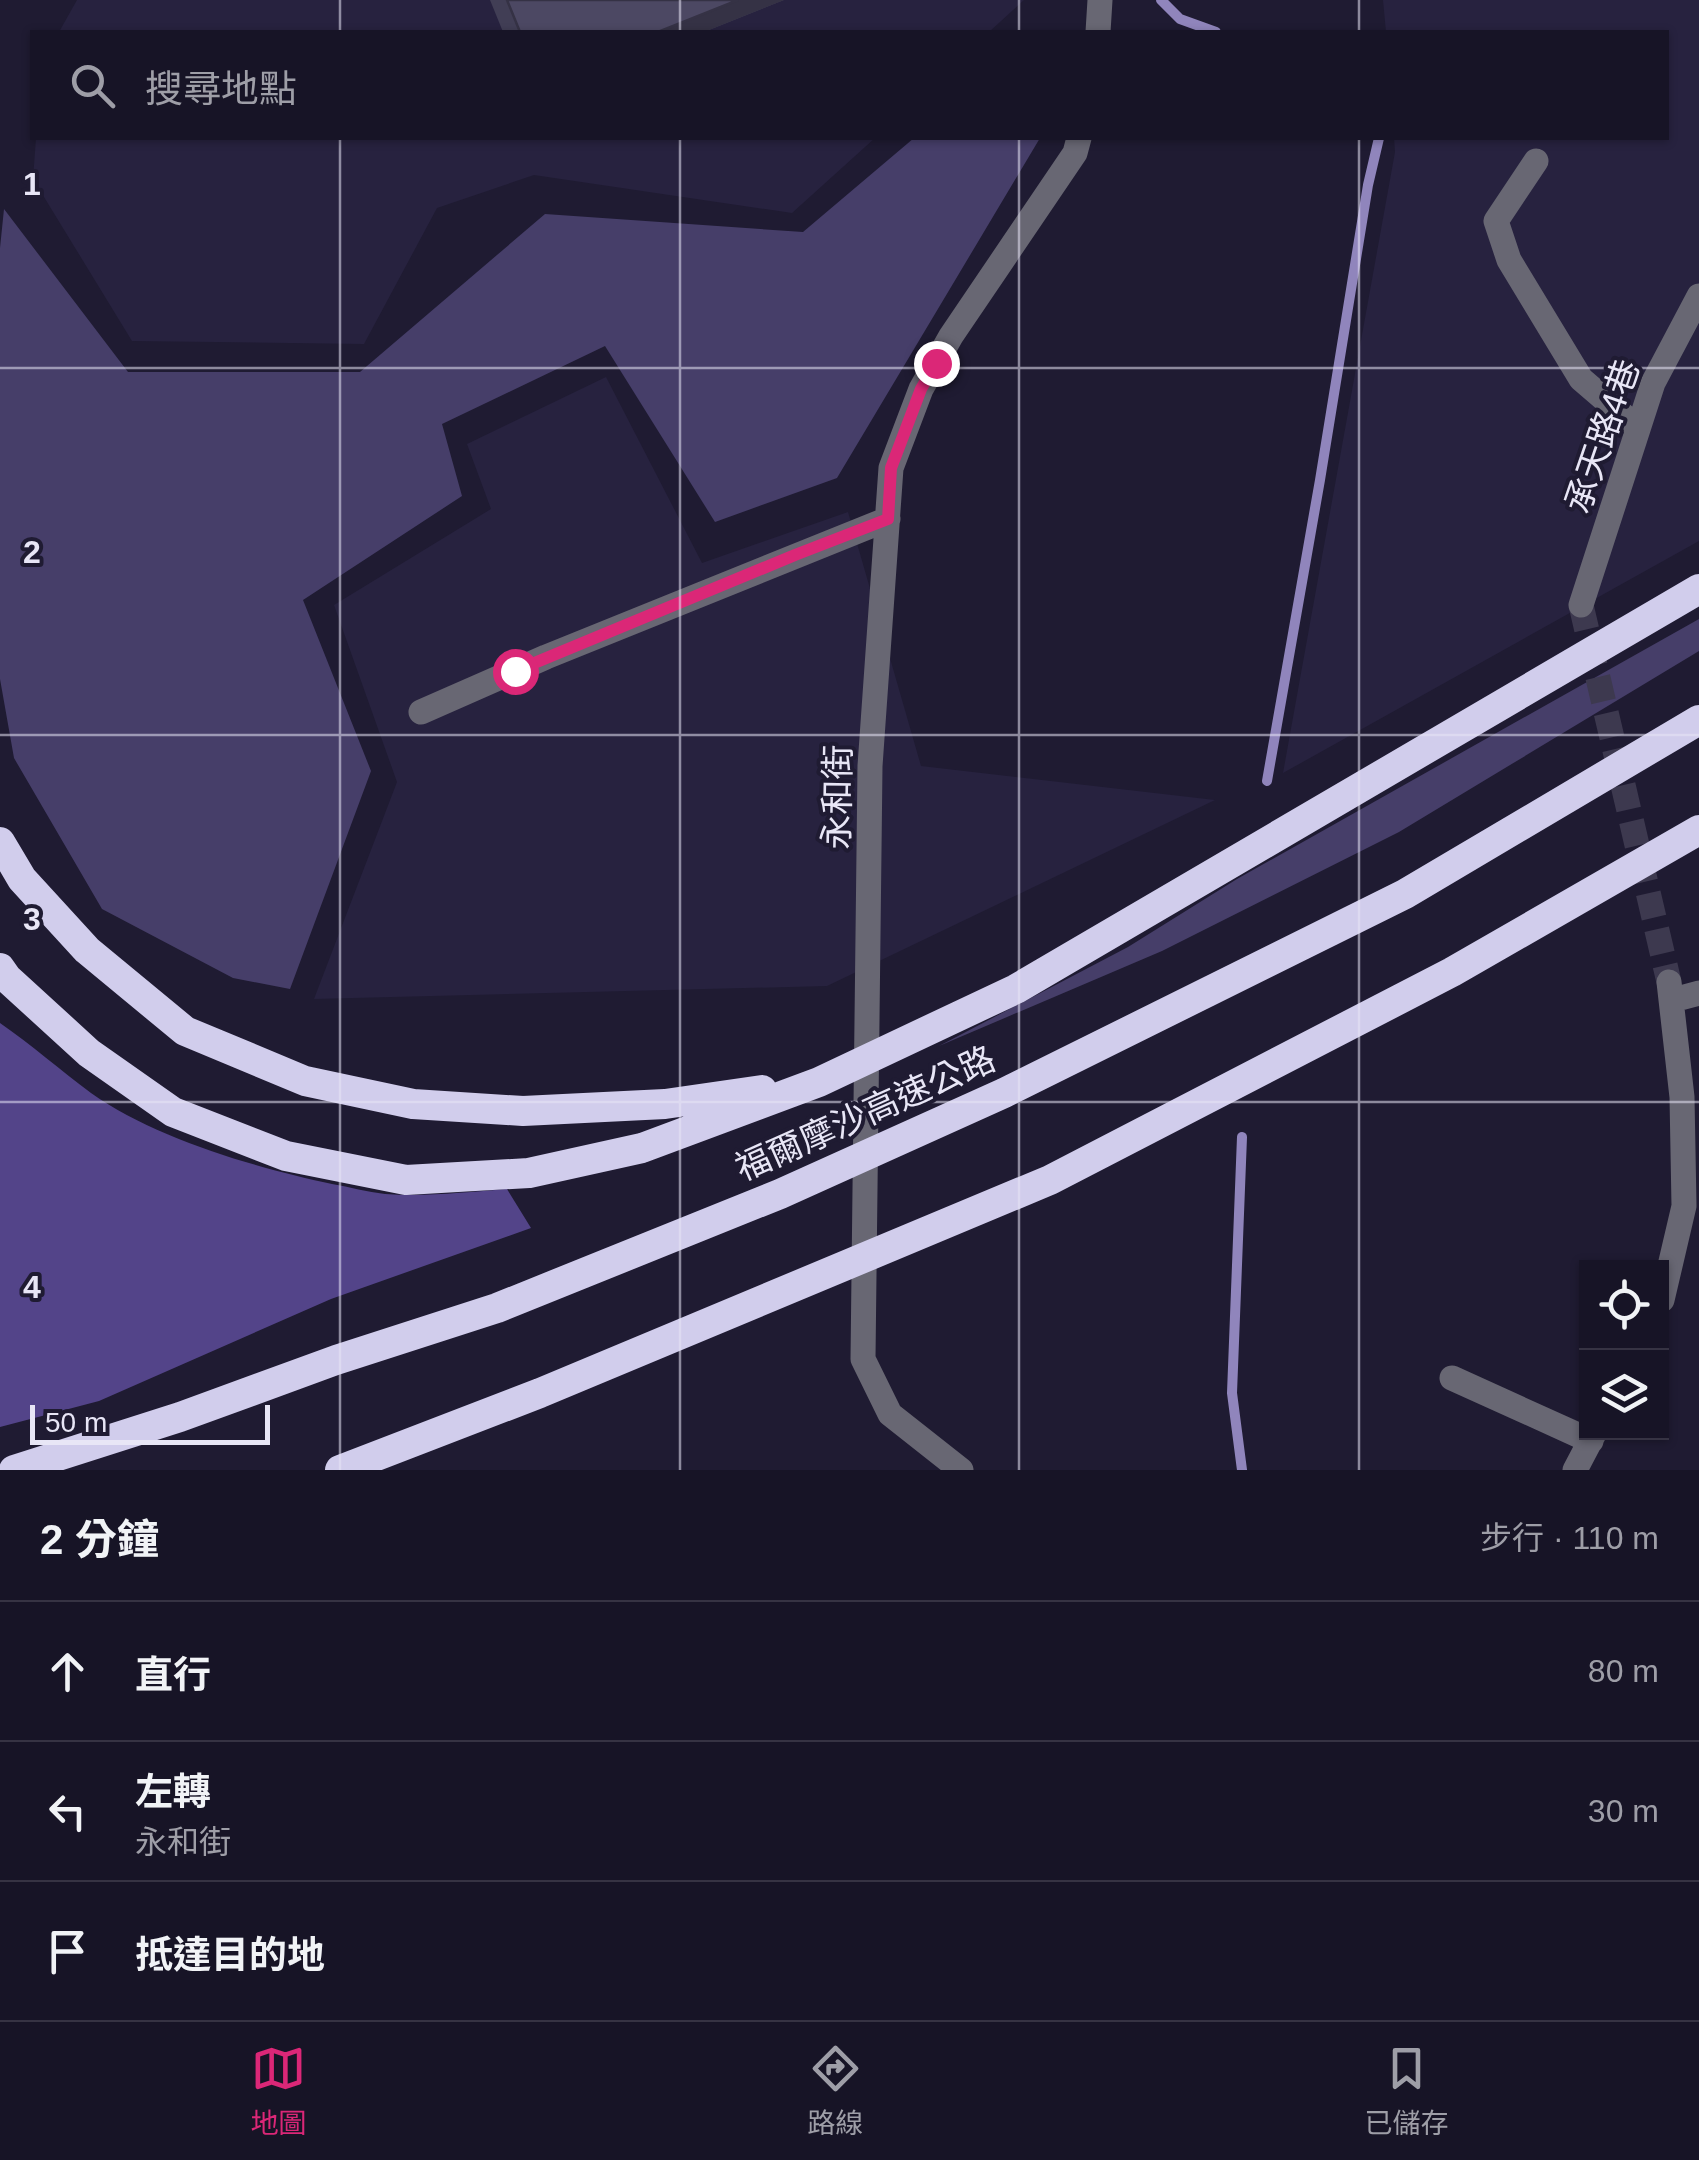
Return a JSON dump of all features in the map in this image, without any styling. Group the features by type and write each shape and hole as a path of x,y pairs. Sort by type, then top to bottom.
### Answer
{"highway":[{"path":"0,968 88,1053 173,1112 286,1156 406,1180 529,1174 642,1148 819,1082 1016,989 1699,589"},
{"name":"福爾摩沙高速公路","path":"14,1470 497,1308 780,1194 1004,1093 1406,894 1699,720"},
{"path":"340,1470 540,1393 1050,1180 1452,972 1699,830"},
{"path":"0,842 22,879 86,950 185,1031 305,1081 413,1104 524,1110 665,1104 819,1082"}],"street":[{"path":"1098,30 1100,0"},
{"name":"永和街","path":"960,1470 890,1414 863,1359 870,766 891,468 921,389 951,336 1075,153 1078,140"},
{"path":"1536,161 1496,221 1508,260 1582,379 1638,428"},
{"name":"承天路4巷","path":"1582,605 1653,383 1699,296"},
{"path":"422,712 888,519"},
{"path":"1669,1270 1684,1206 1691,1119 1671,991 1699,993"},
{"path":"1452,1378 1579,1431"},
{"path":"1575,1470 1591,1440"}],"shaded area":[{"path":"77,0 1024,0 991,30 60,30"},
{"path":"1383,0 1699,0 1699,541 1283,773 1394,140 1669,140 1669,30 1386,30"},
{"path":"36,140 873,140 792,213 534,175 437,208 364,344 132,341 33,179"},
{"path":"912,140 1039,140 837,478 715,522 605,346 442,424 462,496 303,600 371,771 290,989 233,978 102,909 14,758 0,679 0,248 4,209 128,372 360,372 545,214 803,232"},
{"path":"606,377 702,563 848,512 921,766 1215,800 827,986 314,999 397,782 334,605 491,509 467,444"},
{"path":"1699,619 1699,651 1399,832 1162,951 939,1046 1128,947 1237,879"},
{"path":"0,1023 91,1093 175,1137 271,1169 378,1193 431,1195 507,1189 531,1228 331,1299 99,1401 0,1427"}],"building":[{"path":"507,0 738,0 663,30 519,30"}],"waterway":[{"path":"1161,0 1180,19 1210,30"},
{"path":"1267,781 1379,140"},
{"path":"1242,1137 1232,1393 1242,1470"}],"tunnel":[{"path":"1581,605 1669,982"}],"route":[{"path":"515,671 888,519 891,468 921,389 936,363"}]}
